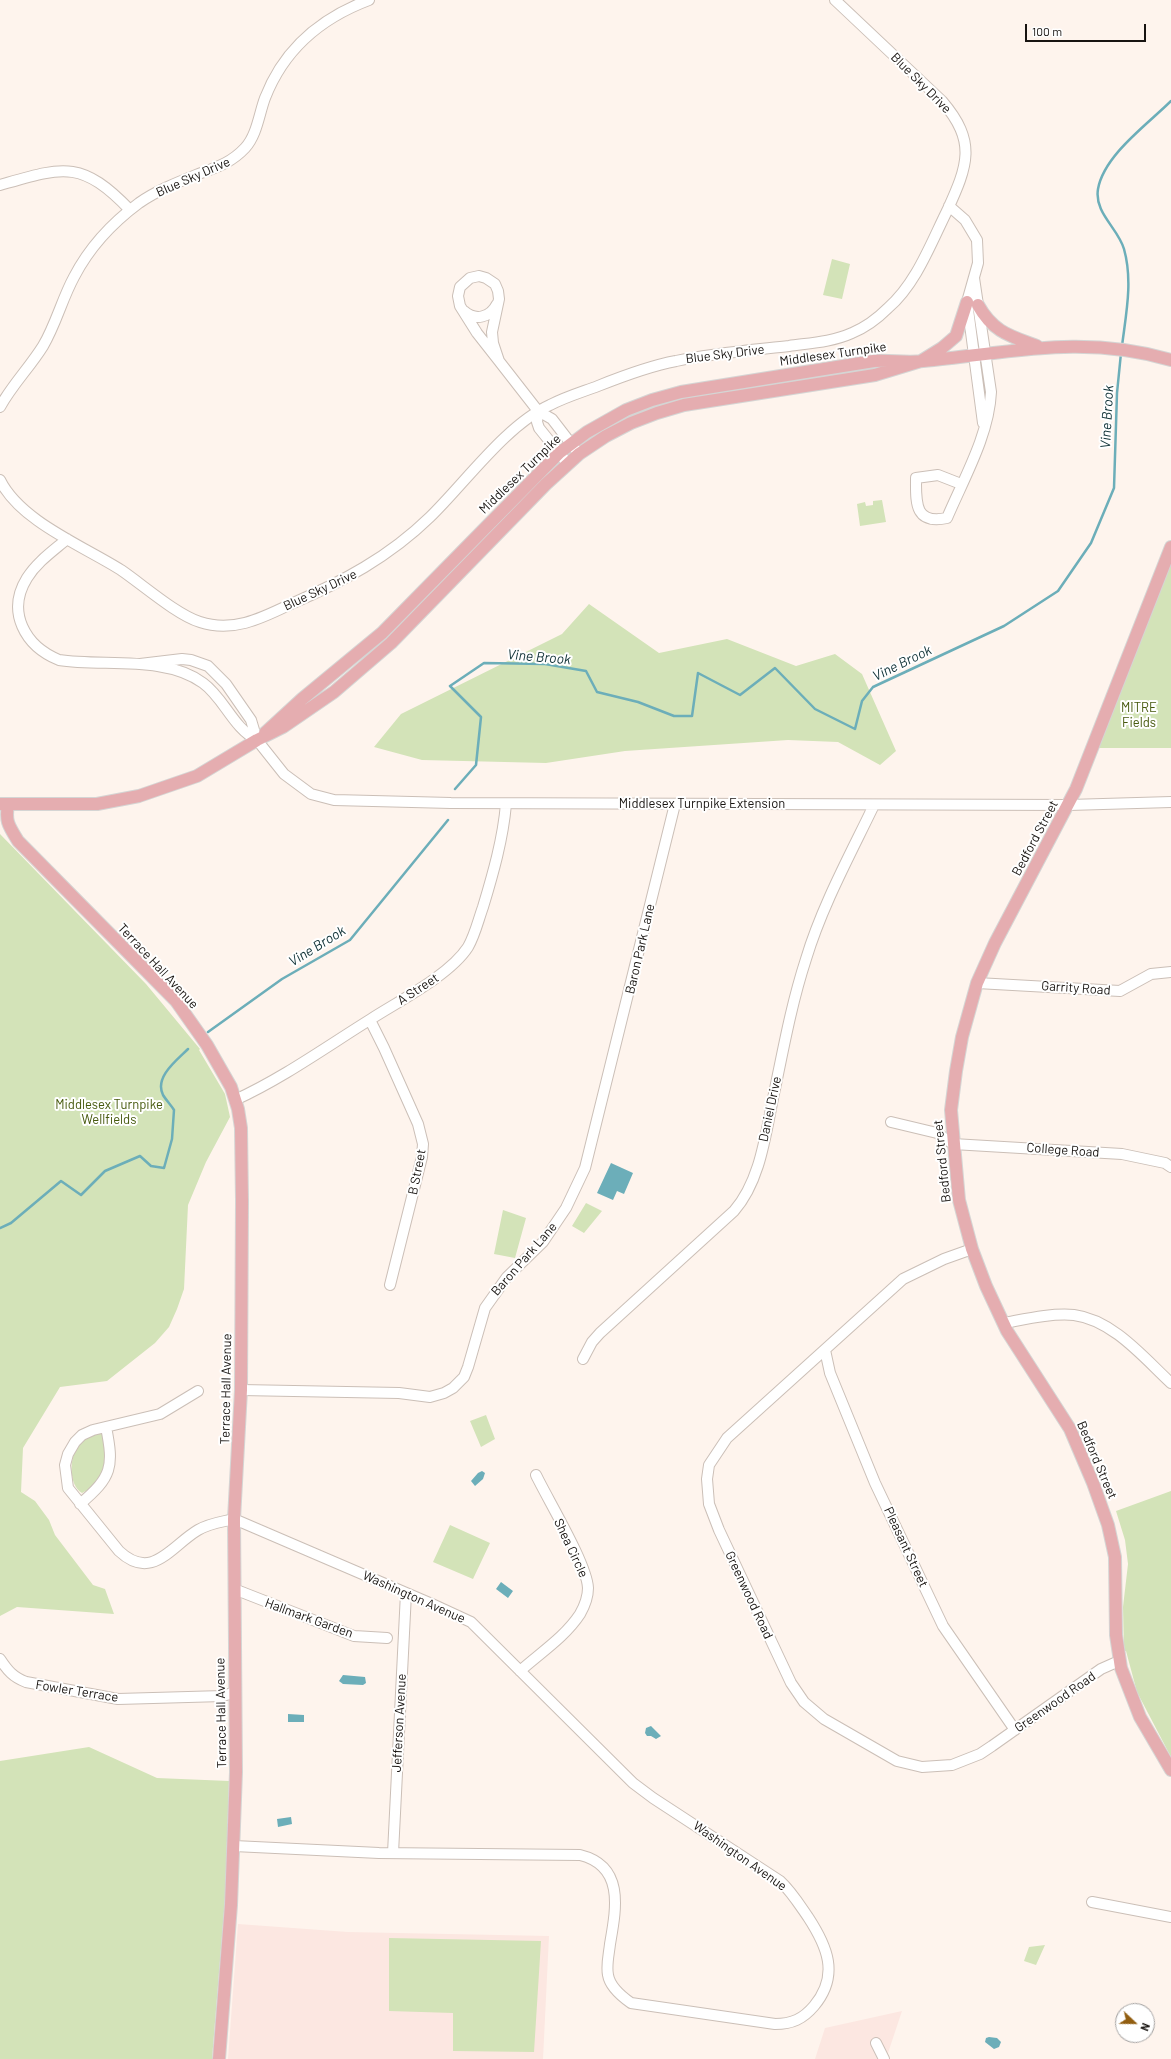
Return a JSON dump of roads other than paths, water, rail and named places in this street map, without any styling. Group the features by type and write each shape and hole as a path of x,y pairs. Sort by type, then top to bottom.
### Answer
{"main road":[{"path":"921,361 942,348 956,336 973,304 995,328 1038,347"},
{"name":"Middlesex Turnpike","path":"258,740 302,699 382,633 559,453 599,424 626,410 652,400 681,392 874,361 921,361 1038,347 1098,347 1138,352 1171,360"},
{"name":"Middlesex Turnpike","path":"4,805 97,804 139,796 197,776 283,727 310,710 380,653 424,612 579,454 606,436 631,423 670,409 875,375 921,361"},
{"name":"Bedford Street","path":"1171,547 1068,805 995,943 977,982 956,1071 951,1110 959,1200 972,1249 986,1286 1004,1323 1016,1345 1070,1429 1101,1503 1115,1556 1116,1635 1119,1662 1127,1688 1140,1716 1171,1770"},
{"name":"Terrace Hall Avenue","path":"4,805 8,826 18,840 176,1001 207,1045 231,1087 241,1128 241,1390 234,1519 236,1772 229,1935 219,2059"}],"street":[{"name":"Blue Sky Drive","path":"0,407 44,344 59,315 74,277 92,247 130,210 161,189 220,167 234,158 246,147 252,137 265,98 285,59 303,40 327,21 350,7 369,0"},
{"name":"Blue Sky Drive","path":"0,480 13,500 24,510 67,539 129,576 190,618 217,626 246,624 336,584 357,573 394,548 431,516 474,469 518,426 550,404 654,365 680,360 813,343 837,338 854,332 890,307 902,293 916,272 961,181 966,162 966,146 961,128 955,116 942,100 835,0"},
{"path":"0,185 44,173 57,171 78,173 100,182 130,210"},
{"path":"949,206 972,228 977,240 978,263 974,278 973,304 979,354 990,392 990,410 983,435 947,518 937,520 923,515 918,510 916,478 938,475 961,484"},
{"path":"499,362 493,343 492,332 498,303 498,291 495,284 486,278 475,276 465,281 460,287 458,296 460,306 477,333 499,362 538,411 552,419 579,454"},
{"path":"460,306 467,314 479,317 492,312 498,303"},
{"path":"538,411 537,422 539,428 568,464"},
{"path":"67,539 38,564 22,587 18,601 18,616 25,634 40,650 59,660 140,664 174,670 201,681 217,696 246,733 258,740"},
{"path":"140,664 182,659 191,660 208,666 226,684 251,720 258,740"},
{"name":"Middlesex Turnpike Extension","path":"258,740 278,768 292,781 311,794 322,798 349,801 506,804 874,805 1068,805 1171,802"},
{"name":"A Street","path":"235,1100 275,1079 442,974 468,948 490,883 502,831 506,804"},
{"name":"Baron Park Lane","path":"241,1390 399,1393 430,1396 444,1393 453,1388 464,1377 485,1308 507,1277 543,1242 566,1208 585,1168 675,804"},
{"name":"Daniel Drive","path":"583,1359 592,1342 600,1333 734,1210 749,1189 765,1137 792,1005 811,944 826,904 874,805"},
{"name":"Garrity Road","path":"977,982 1120,991 1148,976 1171,972"},
{"name":"B Street","path":"370,1020 418,1124 423,1144 422,1157 390,1285"},
{"path":"891,1122 938,1133 953,1144"},
{"name":"College Road","path":"953,1144 1122,1154 1165,1163 1171,1167"},
{"name":"Greenwood Road","path":"972,1249 937,1262 903,1279 727,1438 709,1465 707,1479 709,1504 718,1530 791,1683 804,1702 824,1719 897,1761 922,1767 952,1765 968,1759 986,1750 1101,1669 1119,1662"},
{"path":"1004,1323 1062,1315 1086,1318 1112,1330 1171,1383"},
{"name":"Pleasant Street","path":"824,1350 833,1380 875,1483 940,1619 958,1649 1015,1730"},
{"path":"198,1391 160,1414 106,1427 82,1435 75,1442 68,1454 65,1465 65,1477 68,1488 119,1552 127,1558 141,1564 154,1562 162,1558 197,1530 209,1524 234,1519"},
{"path":"80,1504 100,1485 110,1466 111,1452 106,1427"},
{"name":"Shea Circle","path":"520,1671 558,1639 579,1615 584,1607 588,1589 586,1577 575,1551 536,1475"},
{"name":"Washington Avenue","path":"234,1519 406,1592 471,1622 633,1783 780,1881 788,1888 820,1936 827,1951 829,1965 826,1981 816,2003 802,2018 789,2024 640,2005 625,1999 618,1992 608,1976 608,1961 614,1922 614,1885 612,1877 605,1868 589,1857 569,1854 393,1853 234,1846"},
{"name":"Hallmark Garden","path":"234,1589 354,1636 387,1638"},
{"name":"Jefferson Avenue","path":"393,1853 406,1592"},
{"name":"Fowler Terrace","path":"0,1659 9,1673 26,1682 118,1698 223,1696 235,1692"},
{"path":"1092,1902 1171,1917"},
{"path":"876,2043 884,2059"}],"water":[{"path":"611,1163 633,1173 624,1194 617,1191 613,1200 597,1193"},
{"path":"482,1471 485,1473 483,1479 475,1486 471,1481 478,1473"},
{"path":"501,1582 513,1591 508,1598 496,1589"},
{"path":"343,1675 365,1677 366,1683 363,1685 343,1684 339,1681"},
{"path":"288,1714 304,1715 304,1722 288,1722"},
{"path":"651,1726 661,1736 656,1739 651,1736 647,1736 645,1733 646,1728"},
{"path":"291,1817 292,1824 278,1827 277,1819"},
{"path":"986,2038 997,2038 1001,2042 999,2047 994,2049 985,2042"}],"waterway":[{"name":"Vine Brook","path":"1122,346 1128,298 1127,261 1121,241 1100,206 1098,189 1102,176 1118,152 1139,130 1171,101"},
{"name":"Vine Brook","path":"455,789 476,765 481,717 450,686 484,663 545,664 586,671 597,692 638,702 674,716 692,716 698,673 740,695 775,668 815,709 855,729 862,701 873,687 1004,626 1058,591 1091,543 1114,488 1117,393 1121,353"},
{"name":"Vine Brook","path":"208,1032 282,979 350,940 448,820"},
{"name":"Vine Brook","path":"0,1228 11,1223 61,1181 81,1195 105,1171 140,1156 151,1166 164,1168 172,1139 174,1110 163,1095 161,1088 162,1082 168,1069 188,1049"}],"park label":[{"name":"MITRE Fields","path":"1139,716"},
{"name":"Middlesex Turnpike Wellfields","path":"109,1112"}]}
